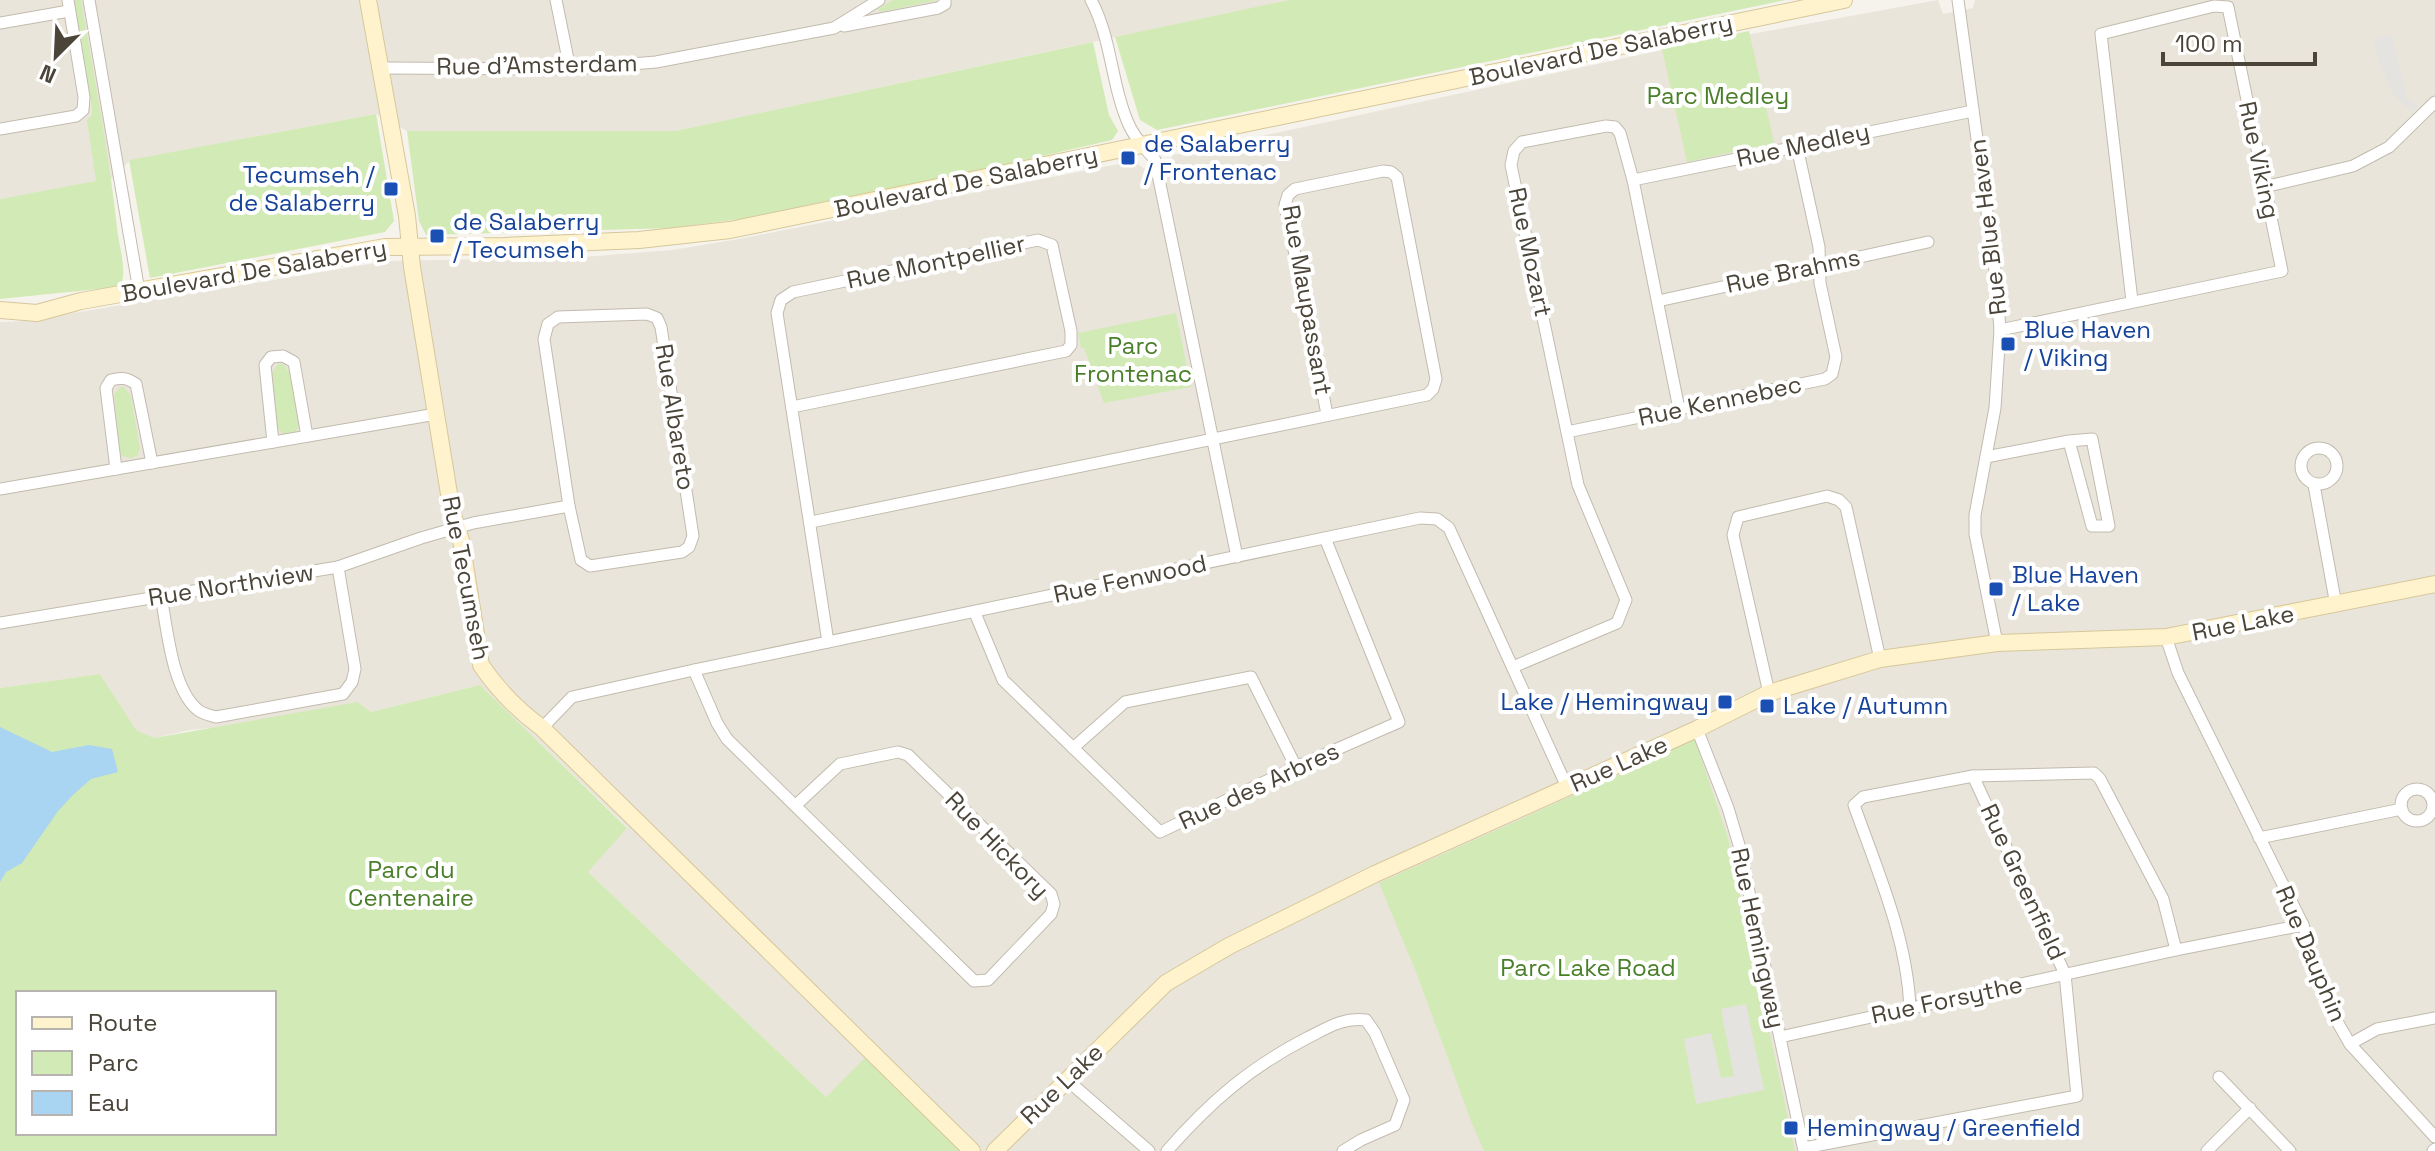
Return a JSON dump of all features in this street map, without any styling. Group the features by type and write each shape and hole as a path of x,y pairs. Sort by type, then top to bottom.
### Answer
{"street":[{"path":"89,0 139,291"},
{"name":"Rue Tecumseh","path":"368,0 407,216 452,512 463,551 481,665 518,708 542,728 972,1151"},
{"path":"556,0 570,69"},
{"name":"Rue d'Amsterdam","path":"834,28 879,0"},
{"name":"Rue d'Amsterdam","path":"381,68 570,69 656,62 938,8 945,4 945,0"},
{"path":"1091,0 1104,34 1127,122 1155,160 1237,557"},
{"name":"Boulevard De Salaberry","path":"3,310 42,302 81,301 376,248 524,246 705,234 1844,0"},
{"name":"Rue Blue Haven","path":"1958,0 1996,278 2000,330 1995,408 1975,515 1975,534 1997,643"},
{"path":"0,23 68,6 85,101 81,113 72,117 0,129"},
{"name":"Rue Viking","path":"2000,330 2282,271 2228,7 2214,6 2101,34 2132,301"},
{"path":"2264,187 2353,166 2389,147 2435,102"},
{"name":"Rue Medley","path":"1633,180 1973,111"},
{"name":"Rue Mozart","path":"1513,667 1617,623 1626,600 1578,485 1511,165 1514,151 1522,142 1606,126 1615,127 1620,133 1633,180 1679,409"},
{"name":"Rue Kennebec","path":"1567,432 1825,379 1832,374 1836,357 1820,283 1819,247 1797,147"},
{"name":"Rue Maupassant","path":"811,522 1427,395 1436,379 1397,177 1391,172 1295,189 1288,195 1285,205 1327,414"},
{"name":"Rue Montpellier","path":"792,407 1066,351 1071,345 1071,331 1052,245 1038,240 793,292 781,300 777,313 828,642"},
{"name":"Rue Brahms","path":"1658,301 1928,242"},
{"name":"Rue Albareto","path":"647,314 657,318 661,327 693,536 689,547 682,552 590,566 581,560 569,506 544,339 548,324 558,317 647,314"},
{"path":"273,442 265,365 271,357 283,356 294,362 307,436"},
{"path":"116,469 106,388 111,380 121,378 136,384 152,463"},
{"path":"0,489 436,414"},
{"path":"1986,457 2069,441 2092,439 2109,526 2092,526 2069,441"},
{"path":"2314,485 2336,605"},
{"path":"1769,693 1733,535 1738,517 1827,496 1839,500 1846,507 1880,659"},
{"path":"457,528 569,506"},
{"name":"Rue Fenwood","path":"542,728 572,697 1420,518 1437,519 1449,528 1567,787"},
{"name":"Rue Northview","path":"0,623 338,567 457,528"},
{"name":"Rue des Arbres","path":"975,613 1003,680 1160,832 1399,722 1325,538"},
{"path":"161,596 174,665 188,700 203,713 216,717 343,694 349,689 355,669 338,567"},
{"name":"Rue Lake","path":"995,1151 1166,983 1229,946 1375,874 1697,729 1769,693 1880,659 1997,643 2166,637 2435,584"},
{"name":"Rue Dauphin","path":"2166,637 2178,673 2303,925 2327,1004 2350,1044 2435,1137"},
{"name":"Rue Hickory","path":"694,670 727,739 974,981 988,980 1051,914 1054,904 1051,894 908,755 898,752 840,764 796,805"},
{"path":"1073,748 1125,702 1251,677 1296,767"},
{"name":"Rue Hemingway","path":"1697,729 1739,845 1804,1150"},
{"path":"1910,1008 1909,982 1895,919 1854,805 1863,797 1973,776 2094,773 2163,899 2176,950"},
{"name":"Rue Greenfield","path":"1804,1150 2077,1096 2065,974 1973,776"},
{"path":"2259,838 2402,809"},
{"name":"Rue Forsythe","path":"1780,1037 2303,925"},
{"path":"1167,1151 1200,1114 1244,1076 1295,1044 1352,1018 1366,1020 1375,1033 1404,1100 1395,1125 1343,1151"},
{"path":"2350,1044 2377,1029 2435,1018"},
{"path":"2219,1077 2290,1151"},
{"path":"1066,1079 1149,1151"},
{"path":"2207,1151 2250,1108"}],"shaded area":[{"path":"0,0 1289,0 675,131 407,131 376,114 130,160 112,179 0,199"},
{"path":"1938,0 1943,14 1973,8 1975,0 2435,0 2435,1151 975,1151 874,1051 826,1097 588,872 627,827 480,685 371,712 190,730 154,738 136,731 100,674 0,688 0,322 25,321 388,261 584,257 672,250 739,239 1134,161 1143,168 1169,164 1173,155 1658,51"},
{"path":"2392,34 2406,97 2418,106 2412,111 2393,95 2376,54 2373,40"},
{"path":"1746,1004 1764,1090 1696,1104 1684,1039 1711,1033 1721,1078 1734,1076 1721,1009"}],"green space":[{"path":"74,0 81,0 101,114 123,263 122,283 118,287 0,299 0,199 96,181 87,120 92,115 92,108"},
{"path":"893,0 938,0 880,12 878,9"},
{"path":"1289,0 1786,0 1157,130 1140,120 1115,37"},
{"name":"Parc Medley","path":"1749,31 1774,143 1687,162 1662,49"},
{"path":"1093,42 1109,115 1118,131 1112,140 741,219 670,228 426,235 419,221 407,131 675,131"},
{"path":"376,114 394,221 385,232 150,278 129,160"},
{"name":"Parc Frontenac","path":"1176,313 1191,387 1104,403 1084,348 1081,348 1078,333"},
{"path":"278,364 283,364 290,373 299,426 295,433 284,435 278,429 272,373"},
{"path":"120,387 124,387 131,396 140,449 137,456 131,458 122,456 120,451 114,395"},
{"name":"Parc du Centenaire","path":"100,674 136,730 154,738 357,702 371,712 480,685 627,828 588,872 826,1097 865,1058 960,1151 0,1151 0,688"},
{"name":"Parc Lake Road","path":"1697,729 1699,752 1728,838 1795,1151 1484,1151 1379,883 1647,762"}],"water":[{"path":"0,727 52,752 89,745 112,749 118,772 91,779 74,794 58,811 22,863 6,872 0,882"}],"place":[{"name":"de Salaberry / Frontenac","path":"1128,158"},
{"name":"Tecumseh / de Salaberry","path":"391,189"},
{"name":"de Salaberry / Tecumseh","path":"437,236"},
{"name":"Blue Haven / Viking","path":"2008,344"},
{"name":"Blue Haven / Lake","path":"1996,589"},
{"name":"Lake / Hemingway","path":"1725,702"},
{"name":"Lake / Autumn","path":"1767,706"},
{"name":"Hemingway / Greenfield","path":"1791,1128"}]}
